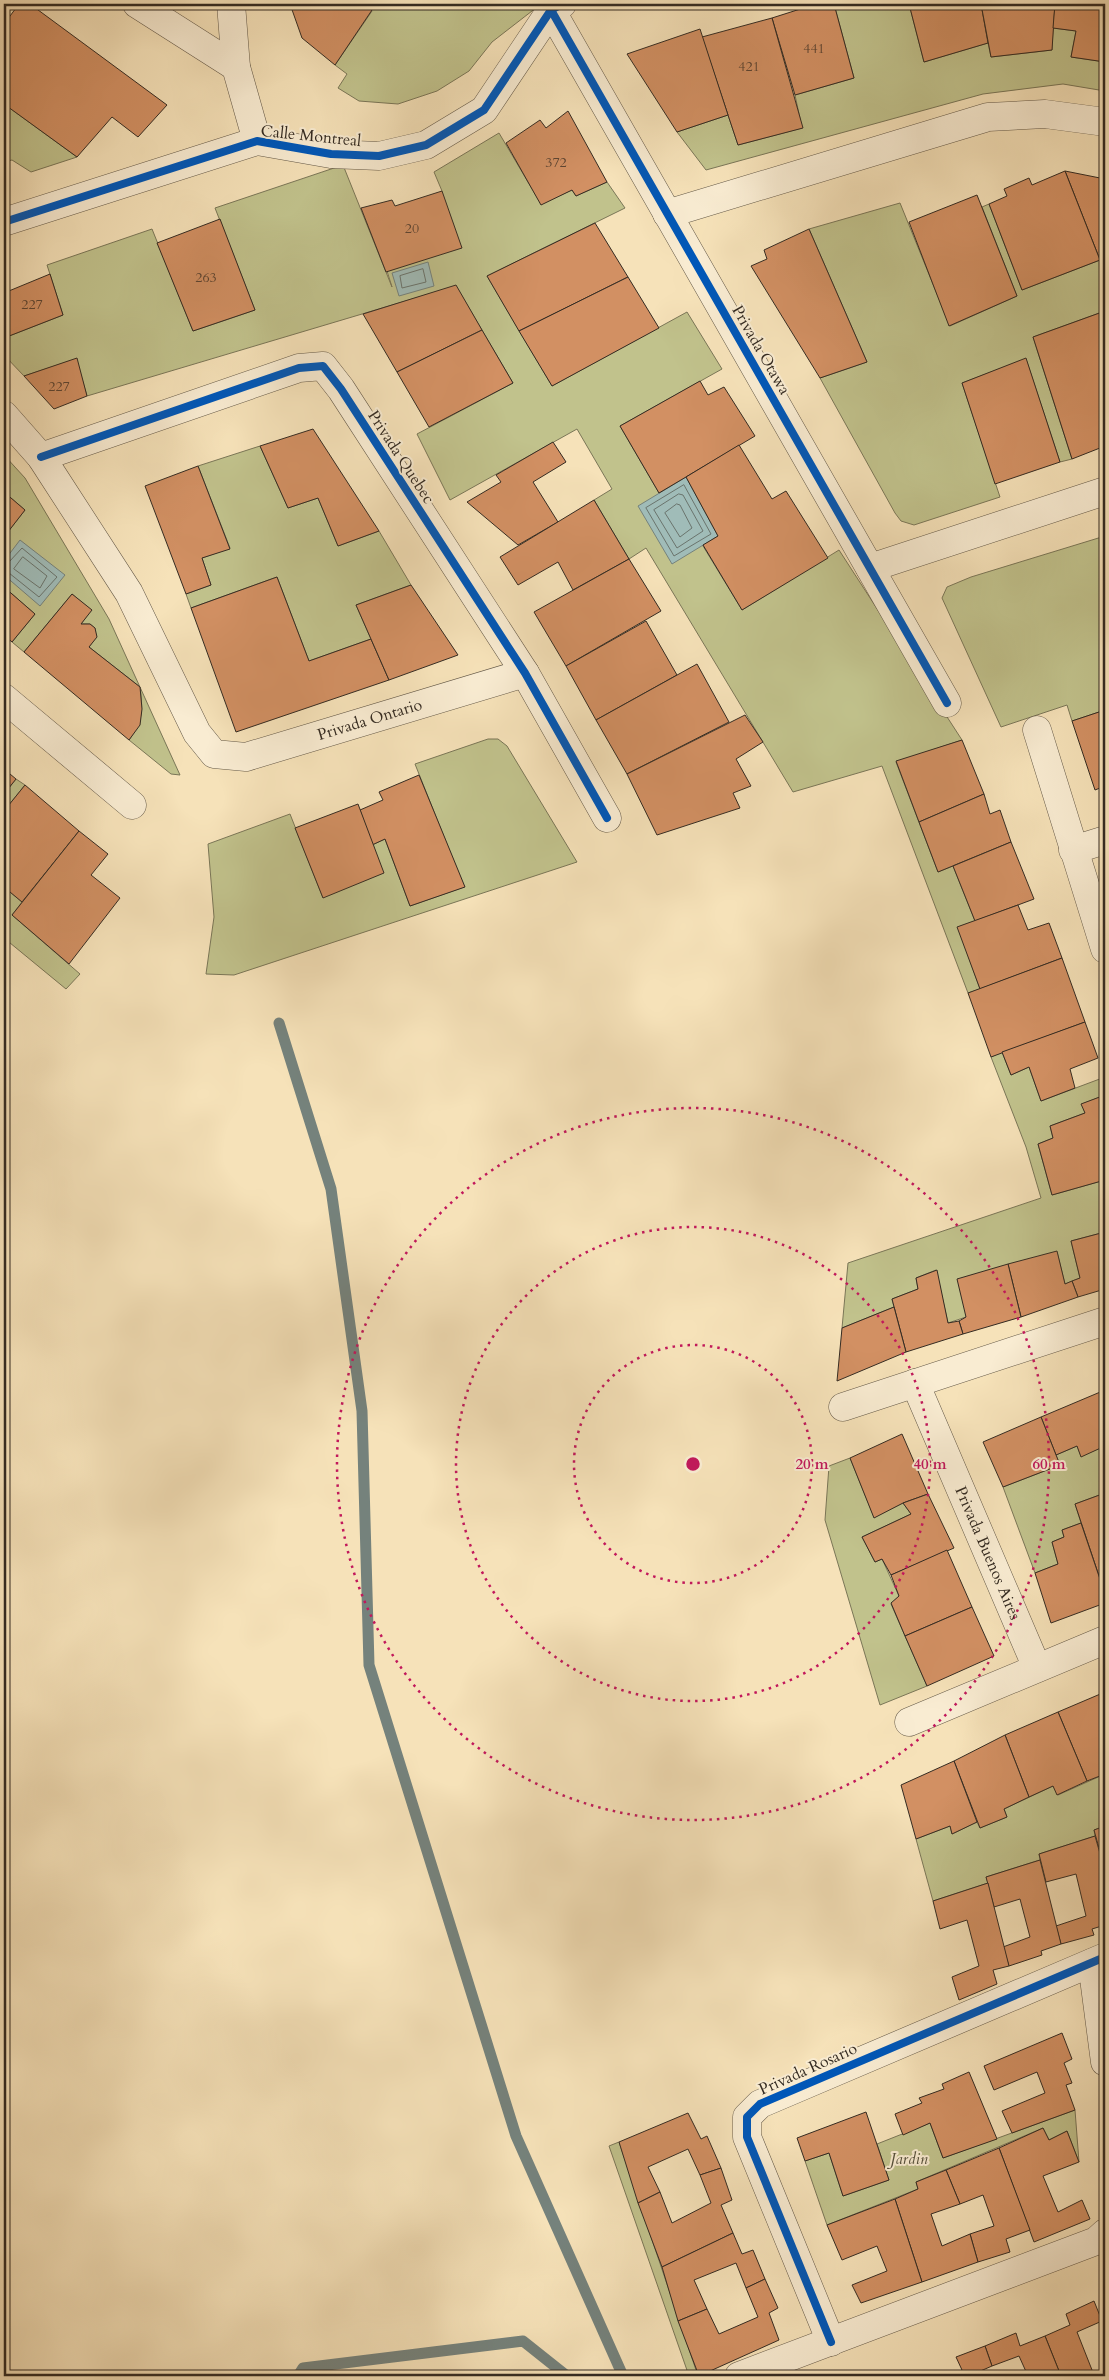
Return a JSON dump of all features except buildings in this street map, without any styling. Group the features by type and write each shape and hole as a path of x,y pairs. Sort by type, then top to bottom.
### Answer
{"street":[{"path":"137,4 236,67"},
{"path":"231,4 236,67 257,141"},
{"name":"Calle Montreal","path":"4,222 257,141 331,154 379,156 426,145 484,110 556,7"},
{"name":"Privada Otawa","path":"556,7 667,214 947,703"},
{"path":"667,214 988,117 1045,114 1105,122"},
{"name":"Privada Quebec","path":"41,457 299,368 323,366 341,389 525,674 607,818"},
{"path":"4,415 41,457"},
{"name":"Privada Ontario","path":"41,457 130,592 197,733 214,754 246,757 525,674"},
{"path":"870,568 1105,491"},
{"path":"4,698 132,805"},
{"path":"1037,730 1105,948"},
{"path":"1073,850 1105,840"},
{"path":"843,1406 1105,1322"},
{"name":"Privada Buenos Aires","path":"915,1383 1037,1668"},
{"path":"909,1722 1105,1640"},
{"name":"Privada Rosario","path":"831,2342 747,2137 747,2117 760,2104 1099,1960 1105,2062"},
{"path":"739,2376 1096,2241 1105,2233"}],"green space":[{"path":"363,4 541,4 492,42 469,71 437,91 398,104 359,101 338,88 347,74 335,65 372,11"},
{"path":"834,4 909,4 924,62 988,43 991,57 1052,50 1053,28 1076,31 1071,57 1105,62 1105,91 1063,84 983,94 706,170 677,132 728,115 738,145 802,128 795,95 854,78"},
{"path":"4,104 77,157 31,172 12,160 4,162"},
{"path":"499,133 541,204 572,190 576,196 607,182 625,208 487,276 552,386 687,312 722,369 620,426 659,493 686,477 703,546 742,610 839,550 962,740 896,762 938,872 953,866 975,921 958,927 980,989 968,993 882,766 793,792 646,548 629,559 594,500 612,489 577,429 450,500 417,434 513,383 456,286 87,396 76,359 24,376 4,355 4,338 63,315 47,265 152,229 193,331 255,310 215,208 343,165 392,287 387,271 442,191 434,172"},
{"path":"900,203 950,326 1017,296 982,207 989,204 1022,290 1100,260 1105,273 1105,311 1033,337 1072,459 1060,462 1026,359 962,383 1000,497 914,525 901,521 895,513 820,378 867,362 809,229"},
{"path":"260,446 288,508 318,498 338,546 379,531 411,585 356,605 371,639 309,661 277,577 191,608 186,594 211,585 202,558 230,548 198,466"},
{"path":"4,455 25,478 109,619 140,687 89,647 96,637 95,628 90,624 81,624 91,610 72,594 24,652 12,642 35,614 4,587 4,537 25,510 4,492"},
{"path":"1105,536 1105,710 1072,721 1067,705 1001,727 942,598 947,587 971,577"},
{"path":"140,687 180,775 171,774 129,740 137,727 141,715"},
{"path":"488,739 498,739 507,746 577,862 234,975 206,974 214,917 208,844 290,814 323,898 372,845 385,839 410,906 464,887 415,764"},
{"path":"16,779 25,785 4,811 4,794"},
{"path":"4,887 22,902 12,915 80,974 66,989 4,938"},
{"path":"1002,1052 1011,1075 1029,1067 1041,1101 1105,1077 1105,1095 1082,1104 1085,1113 1050,1126 1053,1138 1038,1144 1052,1195 1105,1180 1105,1232 1071,1241 1080,1278 1065,1284 1057,1252 966,1317 948,1323 936,1270 916,1278 918,1289 892,1299 894,1307 842,1328 848,1263 1041,1198 1026,1147 991,1057"},
{"path":"1077,1446 1081,1456 1105,1446 1105,1493 1075,1504 1081,1523 1062,1530 1064,1537 1052,1542 1058,1564 1035,1573 1003,1487 1060,1465 1056,1455"},
{"path":"850,1458 874,1517 903,1503 911,1514 862,1537 875,1562 882,1559 899,1596 891,1604 927,1686 880,1705 825,1520 829,1466"},
{"path":"1105,1774 1105,1826 1094,1830 1095,1836 1039,1854 1040,1860 986,1877 988,1883 933,1901 916,1839 950,1826 952,1834 977,1822 980,1828 1007,1817 1004,1809 1053,1786 1058,1795"},
{"name":"Jardin","path":"1075,2110 1079,2162 1067,2131 1049,2140 1043,2128 916,2182 918,2189 827,2225 805,2161 829,2153 843,2196 889,2180 877,2144 930,2123 943,2158"},
{"path":"619,2142 698,2376 689,2376 609,2146"}],"water":[{"path":"428,262 434,286 399,296 392,273"},
{"path":"686,477 718,536 672,564 638,506"},
{"path":"20,540 65,575 40,606 4,575 4,561"}],"waterway":[{"path":"279,1023 331,1189 362,1411 369,1665 516,2136 623,2376"},
{"path":"298,2376 303,2368 523,2341 567,2376"}],"cycle path":[{"path":"4,222 257,141 331,154 379,156 426,145 484,110 551,10 562,4"},
{"path":"551,10 947,703"},
{"path":"41,457 299,368 323,366 341,389 525,673 607,818"},
{"path":"831,2342 747,2137 747,2117 760,2104 1105,1957"}]}
